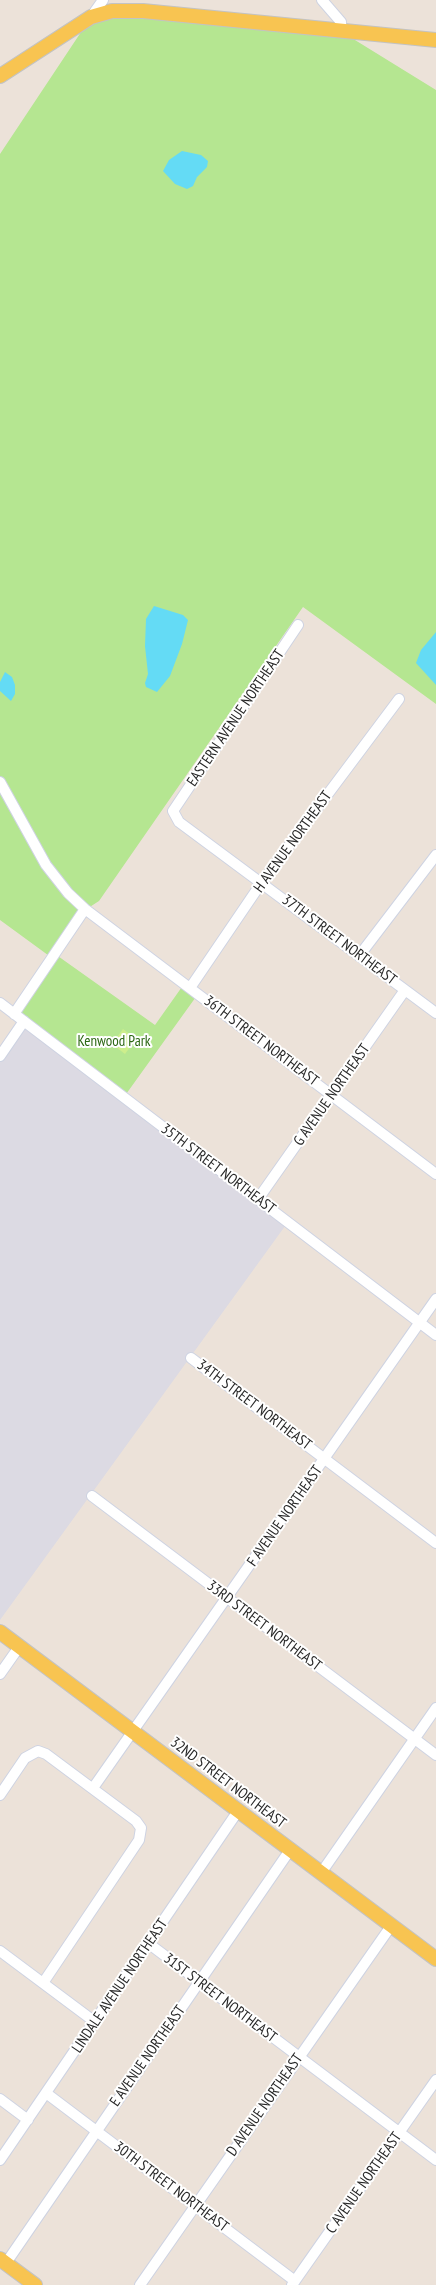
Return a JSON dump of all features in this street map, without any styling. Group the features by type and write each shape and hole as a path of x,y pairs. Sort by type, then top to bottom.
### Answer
{"main road":[{"path":"0,76 91,17 112,11 143,10 342,32 436,40"},
{"name":"32ND STREET NORTHEAST","path":"0,1632 436,1959"},
{"path":"3,2261 34,2285"}],"street":[{"path":"91,17 103,0"},
{"path":"322,0 341,22 342,32"},
{"name":"EASTERN AVENUE NORTHEAST","path":"173,811 298,625"},
{"name":"H AVENUE NORTHEAST","path":"190,988 262,882 399,699"},
{"name":"36TH STREET NORTHEAST","path":"0,782 46,865 68,893 85,910 436,1174"},
{"name":"37TH STREET NORTHEAST","path":"173,811 179,822 436,1013"},
{"path":"360,956 436,855"},
{"path":"14,1014 85,910"},
{"name":"G AVENUE NORTHEAST","path":"258,1199 405,990"},
{"name":"35TH STREET NORTHEAST","path":"0,1003 436,1335"},
{"path":"0,1056 24,1021"},
{"name":"F AVENUE NORTHEAST","path":"92,1788 228,1598 436,1299"},
{"name":"34TH STREET NORTHEAST","path":"191,1358 436,1542"},
{"name":"33RD STREET NORTHEAST","path":"92,1496 436,1756"},
{"path":"0,1674 19,1647"},
{"path":"321,1873 436,1708"},
{"path":"0,1795 25,1758 38,1752 46,1754 136,1821 141,1828 141,1835 42,1983"},
{"name":"LINDALE AVENUE NORTHEAST","path":"0,2160 238,1811"},
{"name":"E AVENUE NORTHEAST","path":"3,2261 96,2131 290,1850"},
{"name":"D AVENUE NORTHEAST","path":"140,2285 391,1926"},
{"name":"31ST STREET NORTHEAST","path":"148,1943 436,2160"},
{"path":"0,1951 95,2022"},
{"name":"C AVENUE NORTHEAST","path":"294,2283 436,2080"},
{"name":"30TH STREET NORTHEAST","path":"46,2093 294,2283"},
{"path":"0,2099 28,2120"}],"shaded area":[{"path":"24,1021 288,1222 0,1620 0,1056"}],"green space":[{"name":"Kenwood Park","path":"112,11 342,32 436,90 436,704 303,607 99,901 85,910 55,954 155,1025 184,984 198,994 124,1097 14,1014 52,958 0,920 0,154 91,17"},
{"name":"Kenwood Park","path":"123,1029 136,1039 125,1054 112,1044"}],"water":[{"path":"182,151 201,155 208,161 207,167 197,177 193,186 187,189 175,184 163,171 169,160"},
{"path":"154,606 183,615 188,620 182,644 170,676 157,692 146,687 145,683 148,674 145,646 146,619"},
{"path":"436,632 436,685 416,663 421,650"},
{"path":"5,672 12,677 15,685 15,694 11,701 0,691 0,682"}]}
